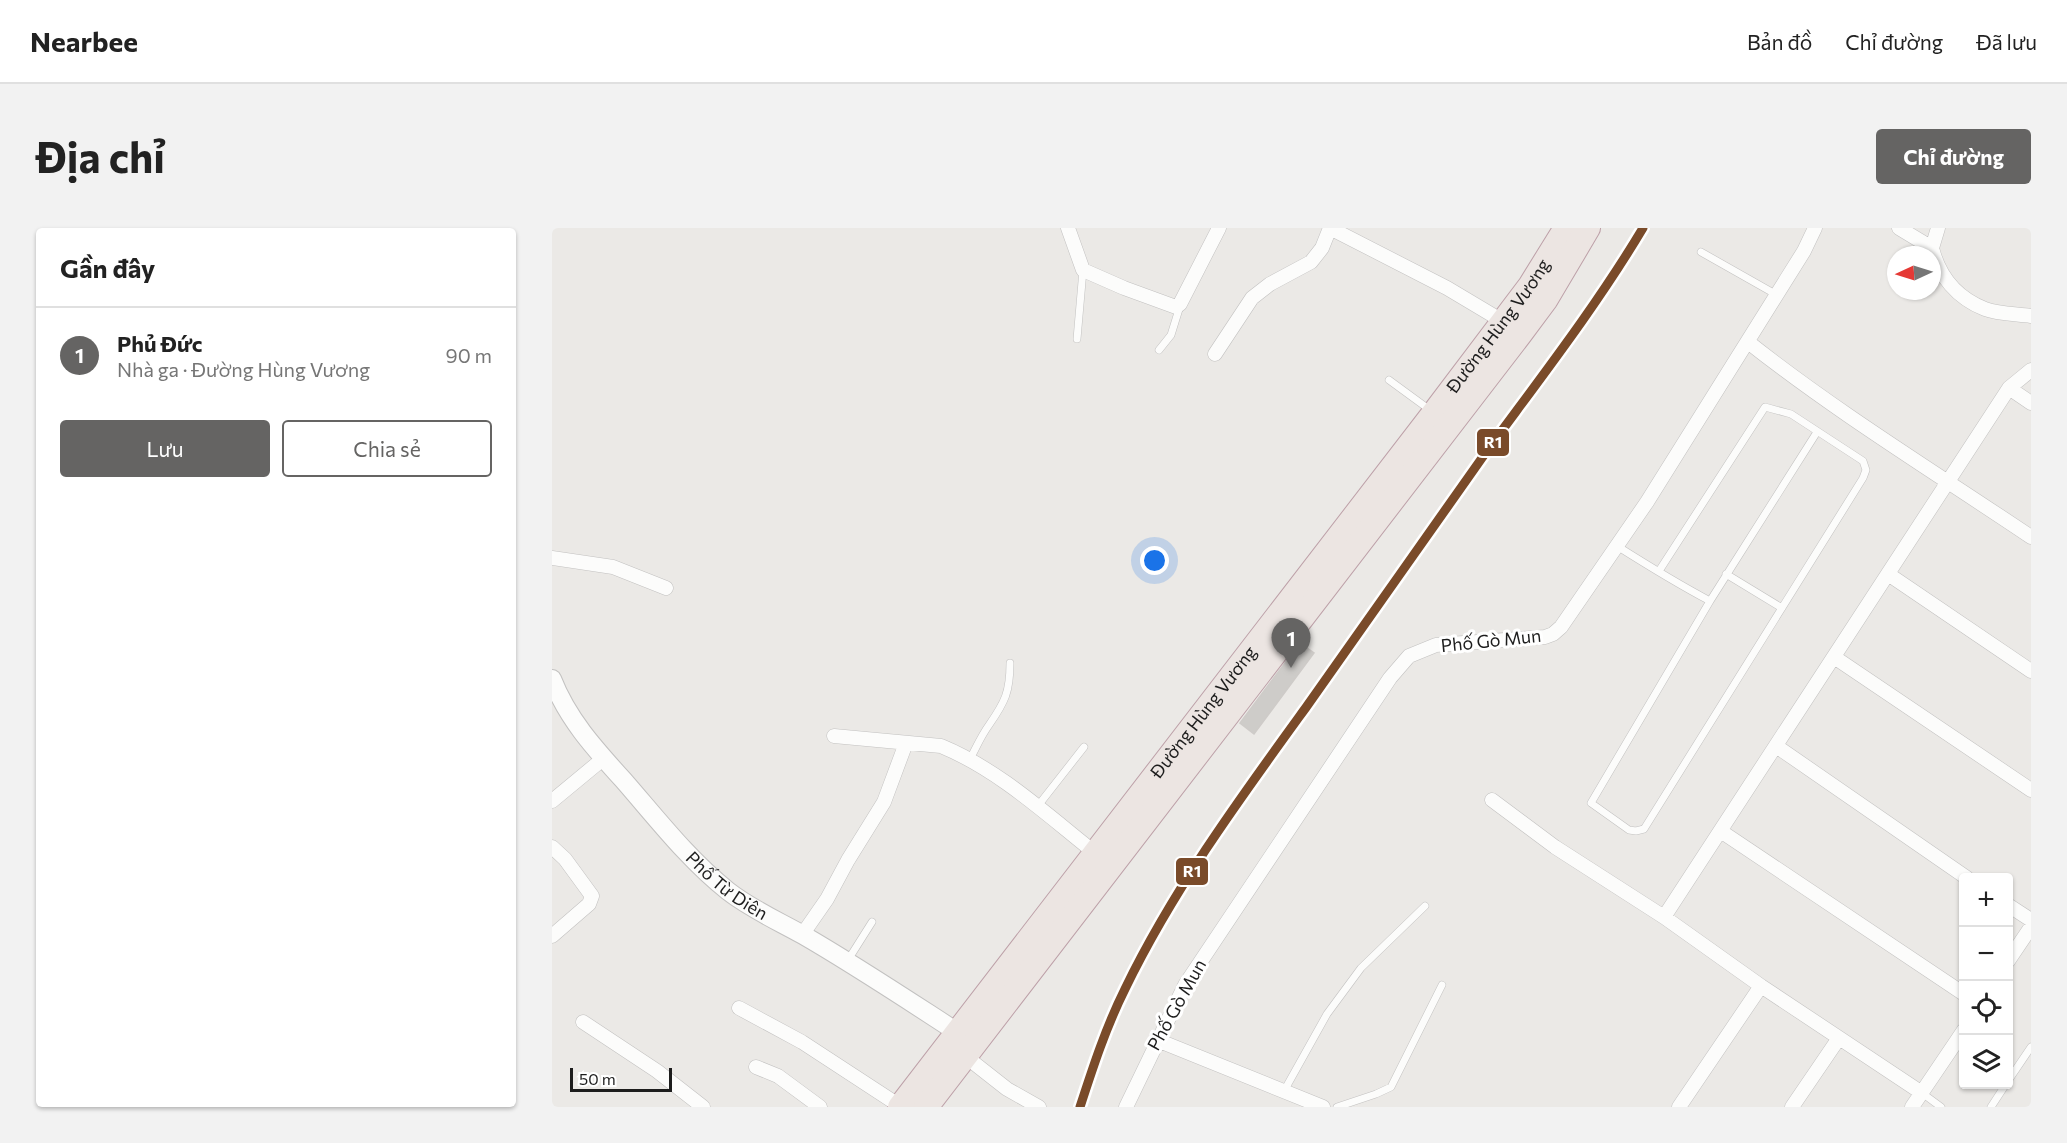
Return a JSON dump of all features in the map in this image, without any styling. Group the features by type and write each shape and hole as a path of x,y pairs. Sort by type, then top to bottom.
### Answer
{"highway":[{"name":"Đường Hùng Vương","path":"900,1107 1504,322 1530,286 1566,228"},
{"name":"Đường Hùng Vương","path":"926,1107 1521,334 1546,299 1588,228"}],"street":[{"path":"1068,228 1083,270 1176,307 1180,304 1219,228"},
{"name":"Phố Gò Mun","path":"1126,1107 1185,985 1384,688 1409,656 1436,645 1545,637 1561,627 1647,502 1777,296 1815,228"},
{"path":"1899,228 1929,246"},
{"path":"1933,246 1938,228"},
{"path":"1215,354 1252,298 1270,284 1311,262 1333,229 1447,288 1504,322"},
{"path":"1941,273 1949,285 1985,309 2031,316"},
{"path":"1748,342 1799,381 2031,537"},
{"path":"1664,917 1722,832 2009,388 2031,370"},
{"path":"2009,388 2031,403"},
{"path":"552,558 613,567 666,588"},
{"path":"1888,574 2031,671"},
{"path":"1834,657 2031,790"},
{"name":"Phố Từ Diên","path":"552,679 560,698 581,733 684,850 729,892 847,962 957,1032"},
{"path":"834,736 941,746 970,759 995,775 1094,852"},
{"path":"802,935 884,802 906,743"},
{"path":"1776,746 1960,873"},
{"path":"552,801 604,758"},
{"path":"1492,800 1555,847 1664,917 1761,986 1922,1094"},
{"path":"1722,832 1959,991"},
{"path":"552,847 571,867 592,896 589,904 552,936"},
{"path":"2013,908 2031,920"},
{"path":"2013,954 2031,927"},
{"path":"1678,1107 1761,986"},
{"path":"739,1008 802,1041 900,1107"},
{"path":"583,1022 657,1071 703,1107"},
{"path":"1912,1107 1961,1035"},
{"path":"1792,1107 1839,1038"},
{"path":"1157,1040 1323,1107"},
{"path":"965,1056 1007,1089 1039,1107"},
{"path":"756,1067 778,1077 820,1107"}],"lane":[{"path":"1701,252 1777,296"},
{"path":"1077,339 1083,270"},
{"path":"1159,350 1171,335 1180,304"},
{"path":"1389,380 1434,413"},
{"path":"1659,571 1766,407 1791,414 1863,461 1866,470 1863,478 1644,829 1636,831 1629,830 1591,803 1726,574 1817,432"},
{"path":"1617,546 1710,601"},
{"path":"1726,574 1782,608"},
{"path":"970,759 1005,701 1010,683 1011,663"},
{"path":"1037,807 1084,747"},
{"path":"1284,1091 1327,1014 1361,968 1425,906"},
{"path":"847,962 872,922"},
{"path":"1337,1107 1391,1087 1442,985"},
{"path":"2013,1074 2031,1047"},
{"path":"1991,1107 2003,1089"},
{"path":"1922,1094 1941,1107"}],"building":[{"path":"1300,643 1314,653 1254,734 1240,723"}],"transit line":[{"name":"R1","path":"1080,1107 1100,1047 1118,1003 1144,952 1187,879 1258,774 1588,312 1643,228"}],"place":[{"name":"Phủ Đức","path":"1291,668"}]}
